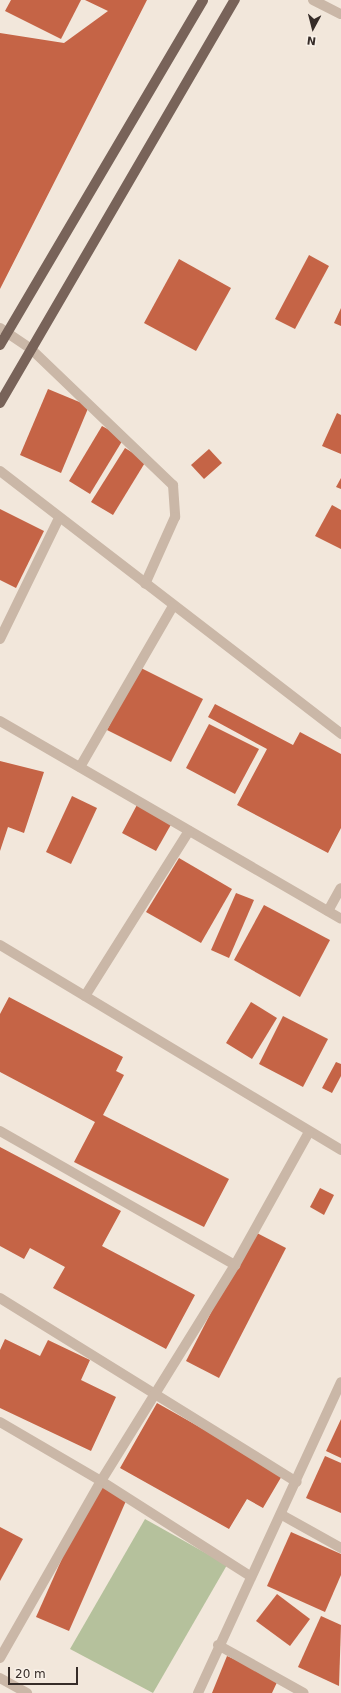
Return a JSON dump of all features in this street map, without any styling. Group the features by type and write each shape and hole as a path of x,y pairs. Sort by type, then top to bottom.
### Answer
{"main road":[{"path":"0,345 4,330 203,0"},
{"path":"0,403 235,0"}],"street":[{"path":"313,0 341,14"},
{"path":"4,330 31,349 173,485 175,516 145,584"},
{"path":"0,471 173,606 341,734"},
{"path":"0,639 59,518"},
{"path":"80,767 173,606"},
{"path":"0,721 341,919"},
{"path":"85,996 189,831"},
{"path":"328,911 341,888"},
{"path":"0,945 341,1150"},
{"path":"0,1131 235,1265"},
{"path":"0,1658 101,1481 158,1393 235,1265 309,1132"},
{"path":"0,1298 158,1393 297,1482"},
{"path":"198,1693 218,1645 250,1576 282,1515 338,1397 341,1382"},
{"path":"0,1422 101,1481 250,1576"},
{"path":"282,1515 341,1548"},
{"path":"218,1645 304,1693"},
{"path":"0,1678 27,1693"}],"green space":[{"path":"145,1519 227,1565 153,1693 70,1649"}],"building":[{"path":"11,0 81,0 61,39 5,11"},
{"path":"85,0 147,0 0,289 0,33 64,43 108,11"},
{"path":"309,255 329,266 295,329 275,319"},
{"path":"179,259 231,288 196,351 144,323"},
{"path":"341,308 341,326 334,323"},
{"path":"48,389 89,406 61,473 20,455"},
{"path":"337,413 341,415 341,454 322,446"},
{"path":"102,426 124,438 90,494 69,481"},
{"path":"125,448 146,461 113,515 91,502"},
{"path":"209,449 222,463 204,479 191,465"},
{"path":"341,478 341,489 336,487"},
{"path":"332,505 341,510 341,549 315,536"},
{"path":"0,509 44,531 16,588 0,580"},
{"path":"139,667 203,699 171,762 107,730"},
{"path":"215,704 293,745 300,732 341,754 341,828 328,853 237,805 267,749 208,717"},
{"path":"209,724 259,749 235,794 186,768"},
{"path":"0,761 44,772 24,833 8,827 0,851"},
{"path":"72,796 97,808 71,864 46,852"},
{"path":"138,803 173,821 156,851 122,833"},
{"path":"179,858 232,889 201,943 146,912"},
{"path":"236,893 254,900 229,958 211,950"},
{"path":"264,905 330,940 300,997 234,960"},
{"path":"9,997 123,1057 116,1071 124,1075 103,1115 229,1179 204,1227 74,1162 95,1122 0,1072 0,1014"},
{"path":"251,1002 277,1018 252,1059 226,1043"},
{"path":"283,1016 328,1039 303,1087 259,1064"},
{"path":"336,1062 341,1064 341,1076 332,1093 322,1088"},
{"path":"0,1147 121,1211 102,1246 195,1295 166,1349 53,1288 65,1267 30,1248 24,1259 0,1246"},
{"path":"320,1188 334,1195 324,1215 310,1207"},
{"path":"253,1231 286,1248 219,1378 186,1361"},
{"path":"5,1339 40,1356 48,1340 90,1360 81,1380 116,1397 91,1451 0,1408 0,1350"},
{"path":"157,1403 283,1474 263,1508 247,1499 229,1529 120,1468"},
{"path":"341,1419 341,1458 326,1451"},
{"path":"325,1456 341,1463 341,1513 306,1498"},
{"path":"97,1480 129,1494 69,1631 36,1617"},
{"path":"0,1527 23,1539 0,1581"},
{"path":"291,1532 341,1554 341,1575 325,1612 267,1586"},
{"path":"277,1594 310,1619 290,1646 256,1621"},
{"path":"321,1616 341,1625 339,1686 298,1667"},
{"path":"227,1656 279,1678 272,1693 212,1693"}]}
